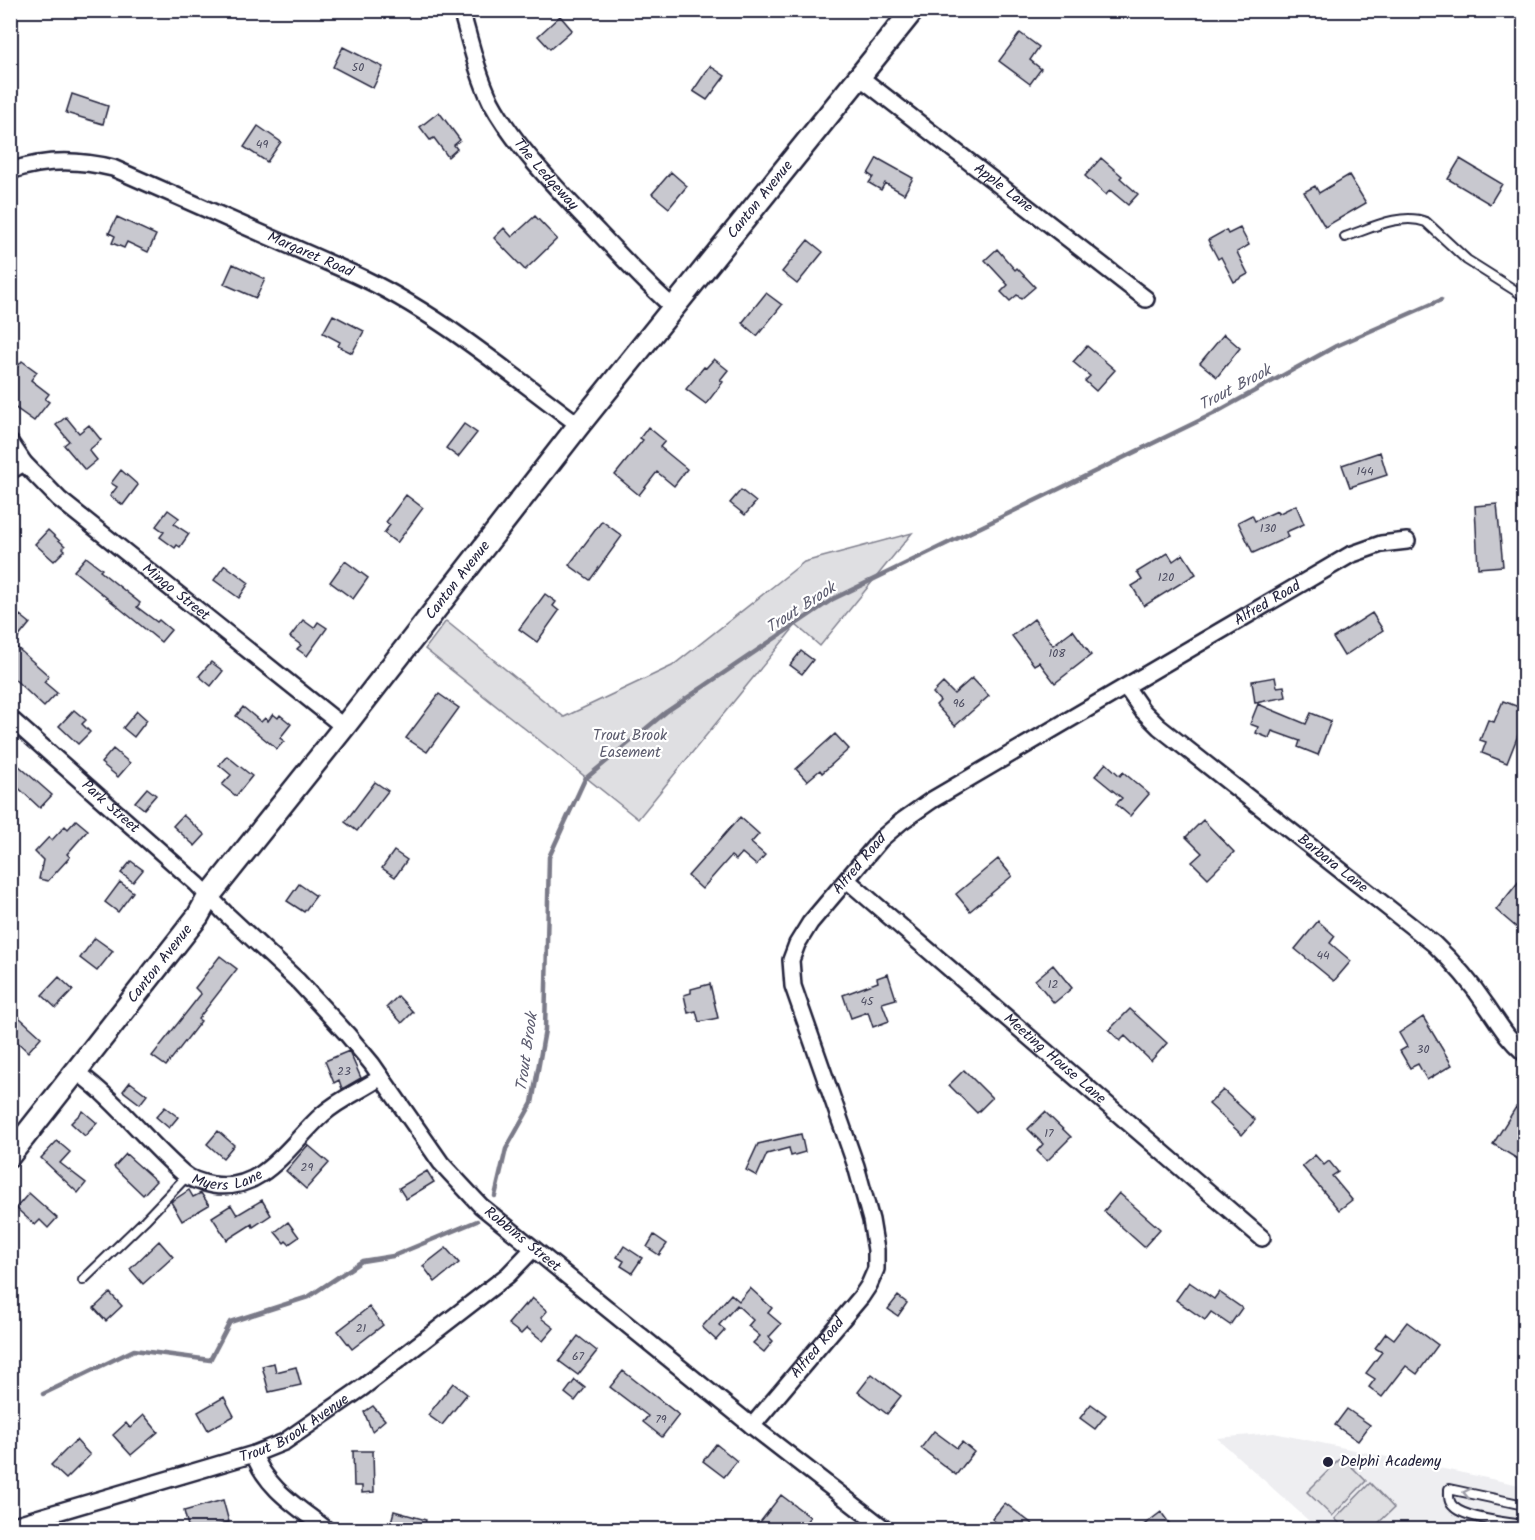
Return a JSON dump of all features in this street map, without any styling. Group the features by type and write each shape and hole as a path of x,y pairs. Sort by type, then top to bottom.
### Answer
{"main road":[{"name":"Canton Avenue","path":"10,1155 77,1072 198,916 209,897 579,425 914,10"}],"street":[{"name":"The Ledgeway","path":"460,10 485,88 510,132 571,203 648,285 674,308"},
{"name":"Apple Lane","path":"861,78 1146,299"},
{"name":"Margaret Road","path":"10,171 32,165 59,162 86,163 113,168 343,269 387,290 417,308 579,425"},
{"name":"Mingo Street","path":"10,442 17,467 186,599 344,727"},
{"name":"Alfred Road","path":"752,1426 861,1298 876,1269 875,1239 867,1202 795,995 790,969 794,951 803,933 886,834 917,810 1350,555 1382,544 1407,542"},
{"name":"Barbara Lane","path":"1126,687 1142,710 1159,727 1434,944 1486,1005 1505,1035 1524,1053"},
{"name":"Park Street","path":"10,718 209,897"},
{"name":"Meeting House Lane","path":"847,880 1262,1238"},
{"name":"Robbins Street","path":"209,897 281,965 347,1034 381,1077 429,1148 454,1179 494,1218 752,1426 886,1530"},
{"name":"Myers Lane","path":"77,1072 124,1113 187,1176 202,1183 220,1186 237,1185 255,1179 272,1166 324,1113 381,1077"},
{"name":"Trout Brook Avenue","path":"10,1526 254,1454 284,1442 362,1388 508,1275 533,1249"},
{"path":"254,1454 261,1472 276,1489 327,1530"}],"lane":[{"path":"1345,237 1398,220 1418,218 1435,229 1467,260 1524,296"},
{"path":"83,1280 146,1221 187,1176"},
{"path":"1521,1524 1463,1513 1452,1506 1449,1489 1524,1505"},
{"path":"1510,1530 1521,1524"}],"shaded area":[{"name":"Delphi Academy","path":"1274,1433 1524,1486 1524,1529 1318,1529 1217,1438"}],"green space":[{"name":"Trout Brook Easement","path":"912,533 820,646 796,625 638,819 425,649 446,621 564,717 672,666 804,562"},
{"path":"1342,1457 1366,1481 1332,1516 1307,1492"},
{"path":"1370,1483 1394,1508 1372,1529 1346,1529 1335,1519"}],"building":[{"path":"560,16 572,30 550,49 538,36"},
{"path":"1020,33 1039,47 1030,60 1041,69 1030,84 999,61"},
{"path":"343,47 383,67 373,88 333,67"},
{"path":"710,66 725,76 707,100 693,91"},
{"path":"72,94 108,106 103,124 66,113"},
{"path":"439,112 460,140 454,145 457,149 448,157 434,138 430,140 420,127"},
{"path":"258,126 281,142 267,162 244,147"},
{"path":"877,158 913,178 904,194 885,183 881,190 869,183 873,177 868,174"},
{"path":"1101,158 1138,194 1128,205 1110,190 1106,195 1085,176"},
{"path":"1460,159 1502,184 1490,204 1448,179"},
{"path":"671,172 687,186 669,208 652,194"},
{"path":"1349,175 1366,203 1325,227 1304,192 1315,186 1319,193"},
{"path":"535,216 557,239 525,270 494,238 504,228 512,237"},
{"path":"117,217 156,235 148,252 127,242 124,248 112,243 115,236 109,233"},
{"path":"1240,228 1249,245 1237,252 1248,274 1234,282 1221,257 1218,259 1208,240 1226,230 1228,234"},
{"path":"808,240 823,252 797,284 782,272"},
{"path":"997,249 1015,270 1017,268 1035,287 1021,299 1017,295 1010,301 1001,292 1008,285 985,260"},
{"path":"233,264 265,279 256,298 224,284"},
{"path":"766,293 782,305 757,336 742,323"},
{"path":"333,315 364,331 352,353 338,346 340,342 323,333"},
{"path":"1224,334 1240,348 1217,377 1200,363"},
{"path":"1087,346 1115,370 1096,391 1085,381 1090,376 1073,362"},
{"path":"714,359 728,370 720,380 723,382 706,404 686,389 704,367 706,368"},
{"path":"22,361 37,372 31,380 49,394 45,399 49,402 34,421 10,404 10,376"},
{"path":"66,417 79,433 89,425 101,440 89,450 97,460 85,470 64,445 69,441 56,425"},
{"path":"464,424 477,433 458,457 446,448"},
{"path":"648,427 665,441 660,447 687,469 674,486 657,472 639,495 615,475 643,440 640,438"},
{"path":"1380,452 1387,475 1350,487 1342,465"},
{"path":"121,470 138,485 123,505 110,496 117,487 111,483"},
{"path":"741,490 756,502 745,515 730,503"},
{"path":"406,495 423,508 397,543 384,533 390,525 386,522"},
{"path":"1497,504 1503,566 1478,568 1475,506"},
{"path":"1296,505 1304,524 1286,532 1288,537 1253,553 1238,522 1252,515 1255,521 1277,511 1278,514"},
{"path":"168,510 179,518 174,524 189,534 180,547 177,545 175,548 160,537 164,532 156,526"},
{"path":"602,521 622,536 590,580 569,565"},
{"path":"48,530 65,546 63,548 65,550 54,561 35,544"},
{"path":"1168,553 1173,561 1183,554 1196,574 1144,606 1132,586 1142,580 1137,572"},
{"path":"86,557 140,603 137,607 171,630 161,642 74,571"},
{"path":"345,561 368,578 353,599 330,582"},
{"path":"225,565 249,583 239,598 214,580"},
{"path":"545,594 556,602 553,606 559,611 537,642 519,629"},
{"path":"1372,613 1383,630 1344,656 1333,638"},
{"path":"20,615 30,623 13,644 49,676 44,682 57,693 44,707 10,675 10,627"},
{"path":"1034,619 1053,645 1073,630 1091,655 1055,683 1039,662 1034,665 1012,636"},
{"path":"303,620 314,628 318,622 327,628 307,656 297,649 301,645 290,637"},
{"path":"801,651 813,660 802,674 790,665"},
{"path":"211,662 223,671 211,686 199,676"},
{"path":"1275,677 1277,687 1284,686 1286,697 1255,703 1252,681"},
{"path":"972,678 989,696 955,726 936,705 940,701 933,693 943,683 954,694"},
{"path":"439,694 459,708 427,752 406,738"},
{"path":"1503,701 1524,709 1524,720 1507,763 1482,753 1486,742 1480,740 1488,720 1494,722"},
{"path":"1258,704 1306,724 1311,713 1331,721 1318,755 1298,747 1300,741 1272,731 1269,738 1256,733 1258,727 1250,724"},
{"path":"243,707 261,722 265,718 268,721 273,714 278,718 280,715 291,724 280,738 284,741 277,749 236,716"},
{"path":"74,710 86,720 82,724 90,732 78,744 59,726"},
{"path":"137,711 147,720 134,737 123,728"},
{"path":"835,734 849,749 822,773 820,770 807,781 796,769"},
{"path":"113,749 130,763 118,777 101,763"},
{"path":"227,756 252,776 236,796 222,785 231,775 219,765"},
{"path":"10,758 52,795 40,808 10,780"},
{"path":"1106,763 1120,776 1123,772 1149,794 1130,816 1116,804 1122,798 1095,776"},
{"path":"375,782 388,791 357,831 345,822"},
{"path":"147,788 156,795 144,809 135,802"},
{"path":"183,815 205,835 195,846 173,826"},
{"path":"740,817 759,834 751,843 765,855 756,865 742,853 736,860 731,856 702,889 688,876"},
{"path":"76,820 88,830 67,854 70,857 48,881 39,879 43,860 35,852 49,837 52,840 65,826 68,829"},
{"path":"1203,820 1234,852 1208,878 1192,862 1202,853 1186,837"},
{"path":"394,851 407,860 395,877 382,868"},
{"path":"998,859 1012,876 970,911 956,894"},
{"path":"131,861 143,870 133,882 121,873"},
{"path":"1524,875 1524,917 1516,927 1496,910"},
{"path":"120,882 133,892 118,912 105,902"},
{"path":"299,884 316,896 304,912 287,901"},
{"path":"1318,921 1335,936 1330,943 1351,961 1334,981 1295,949"},
{"path":"95,938 113,951 97,971 80,958"},
{"path":"220,956 237,969 198,1019 201,1021 166,1066 152,1056 201,994 195,988"},
{"path":"1053,965 1072,988 1054,1003 1035,980"},
{"path":"888,974 896,999 882,1003 889,1021 873,1027 868,1012 851,1018 843,995 878,982 877,978"},
{"path":"59,977 73,990 56,1008 42,995"},
{"path":"710,984 718,1018 699,1022 696,1011 688,1013 684,995 691,993 691,989"},
{"path":"398,996 413,1012 402,1023 387,1007"},
{"path":"10,1009 41,1037 28,1052 10,1035"},
{"path":"1130,1009 1167,1043 1151,1061 1125,1036 1120,1041 1109,1030"},
{"path":"1423,1017 1452,1065 1427,1080 1418,1064 1410,1068 1400,1051 1407,1047 1399,1033"},
{"path":"349,1051 361,1078 342,1089 339,1080 334,1083 325,1061"},
{"path":"964,1070 992,1098 977,1113 949,1085"},
{"path":"130,1082 147,1095 140,1104 123,1091"},
{"path":"1223,1090 1255,1120 1242,1135 1209,1104"},
{"path":"165,1107 178,1117 169,1128 156,1117"},
{"path":"1516,1107 1524,1112 1524,1163 1493,1144"},
{"path":"83,1111 97,1123 85,1136 71,1123"},
{"path":"1045,1112 1071,1137 1047,1161 1037,1151 1043,1144 1028,1129"},
{"path":"218,1131 234,1145 223,1158 207,1144"},
{"path":"801,1134 805,1152 791,1156 789,1148 767,1154 757,1176 746,1170 758,1144"},
{"path":"57,1141 70,1152 60,1163 86,1183 78,1193 41,1158"},
{"path":"308,1145 329,1163 306,1189 286,1171"},
{"path":"126,1154 156,1181 143,1195 114,1167"},
{"path":"1315,1155 1324,1165 1329,1161 1338,1172 1332,1176 1352,1200 1339,1210 1302,1166"},
{"path":"427,1171 434,1182 406,1199 399,1188"},
{"path":"189,1190 193,1197 201,1193 209,1205 182,1221 171,1202"},
{"path":"29,1193 57,1218 48,1228 40,1220 35,1225 16,1208"},
{"path":"1119,1193 1160,1229 1144,1247 1104,1211"},
{"path":"262,1200 271,1215 227,1240 212,1217 231,1205 237,1215"},
{"path":"288,1222 299,1237 289,1244 286,1241 284,1243 275,1232"},
{"path":"654,1235 667,1244 659,1255 647,1247"},
{"path":"159,1241 173,1257 143,1284 130,1269"},
{"path":"624,1246 642,1258 632,1273 621,1266 624,1261 617,1257"},
{"path":"446,1248 459,1263 435,1282 423,1266"},
{"path":"1189,1282 1214,1299 1219,1292 1242,1308 1230,1325 1211,1312 1205,1320 1176,1300"},
{"path":"750,1288 772,1308 768,1313 781,1324 769,1337 773,1341 764,1352 753,1343 760,1336 748,1326 753,1320 737,1305 719,1325 725,1330 716,1340 702,1327 731,1294 739,1301"},
{"path":"110,1293 122,1306 106,1321 94,1308"},
{"path":"898,1296 907,1303 898,1316 888,1309"},
{"path":"532,1298 547,1311 541,1318 554,1328 543,1341 527,1328 521,1334 508,1324"},
{"path":"369,1307 383,1325 352,1349 338,1331"},
{"path":"1407,1322 1438,1345 1417,1374 1406,1366 1382,1397 1369,1387 1375,1379 1366,1373 1382,1352 1375,1348 1386,1333 1394,1339"},
{"path":"578,1336 597,1351 578,1375 559,1361"},
{"path":"274,1363 276,1372 296,1367 301,1385 269,1392 262,1366"},
{"path":"623,1371 679,1415 662,1437 643,1422 648,1416 610,1387"},
{"path":"872,1374 901,1396 887,1414 858,1392"},
{"path":"575,1380 585,1388 575,1401 565,1393"},
{"path":"453,1383 467,1394 442,1425 428,1415"},
{"path":"224,1397 234,1416 208,1430 198,1412"},
{"path":"1091,1404 1106,1415 1095,1429 1080,1418"},
{"path":"373,1406 385,1420 372,1431 364,1412"},
{"path":"1347,1409 1370,1425 1358,1441 1335,1425"},
{"path":"144,1415 158,1432 131,1455 113,1435 126,1423 130,1428"},
{"path":"934,1431 957,1448 962,1442 974,1452 956,1475 921,1448"},
{"path":"76,1440 90,1455 66,1479 51,1465"},
{"path":"716,1444 737,1461 724,1477 703,1461"},
{"path":"353,1451 373,1451 374,1492 362,1493 362,1486 354,1486"},
{"path":"781,1495 810,1517 800,1530 754,1530"},
{"path":"223,1500 229,1522 203,1530 189,1530 184,1511"},
{"path":"1005,1503 1040,1530 1005,1530 992,1519"},
{"path":"394,1511 426,1520 424,1530 404,1530 390,1526"},
{"path":"1161,1512 1174,1530 1137,1530"}],"waterway":[{"name":"Trout Brook","path":"495,1196 506,1149 532,1103 545,1030 549,857 585,779 666,712 833,599 1213,414 1336,346 1441,300"},
{"name":"Trout Brook","path":"43,1394 134,1350 210,1360 230,1322 308,1297 362,1261 393,1256 477,1221"}],"place":[{"name":"Delphi Academy","path":"1328,1462"}]}
